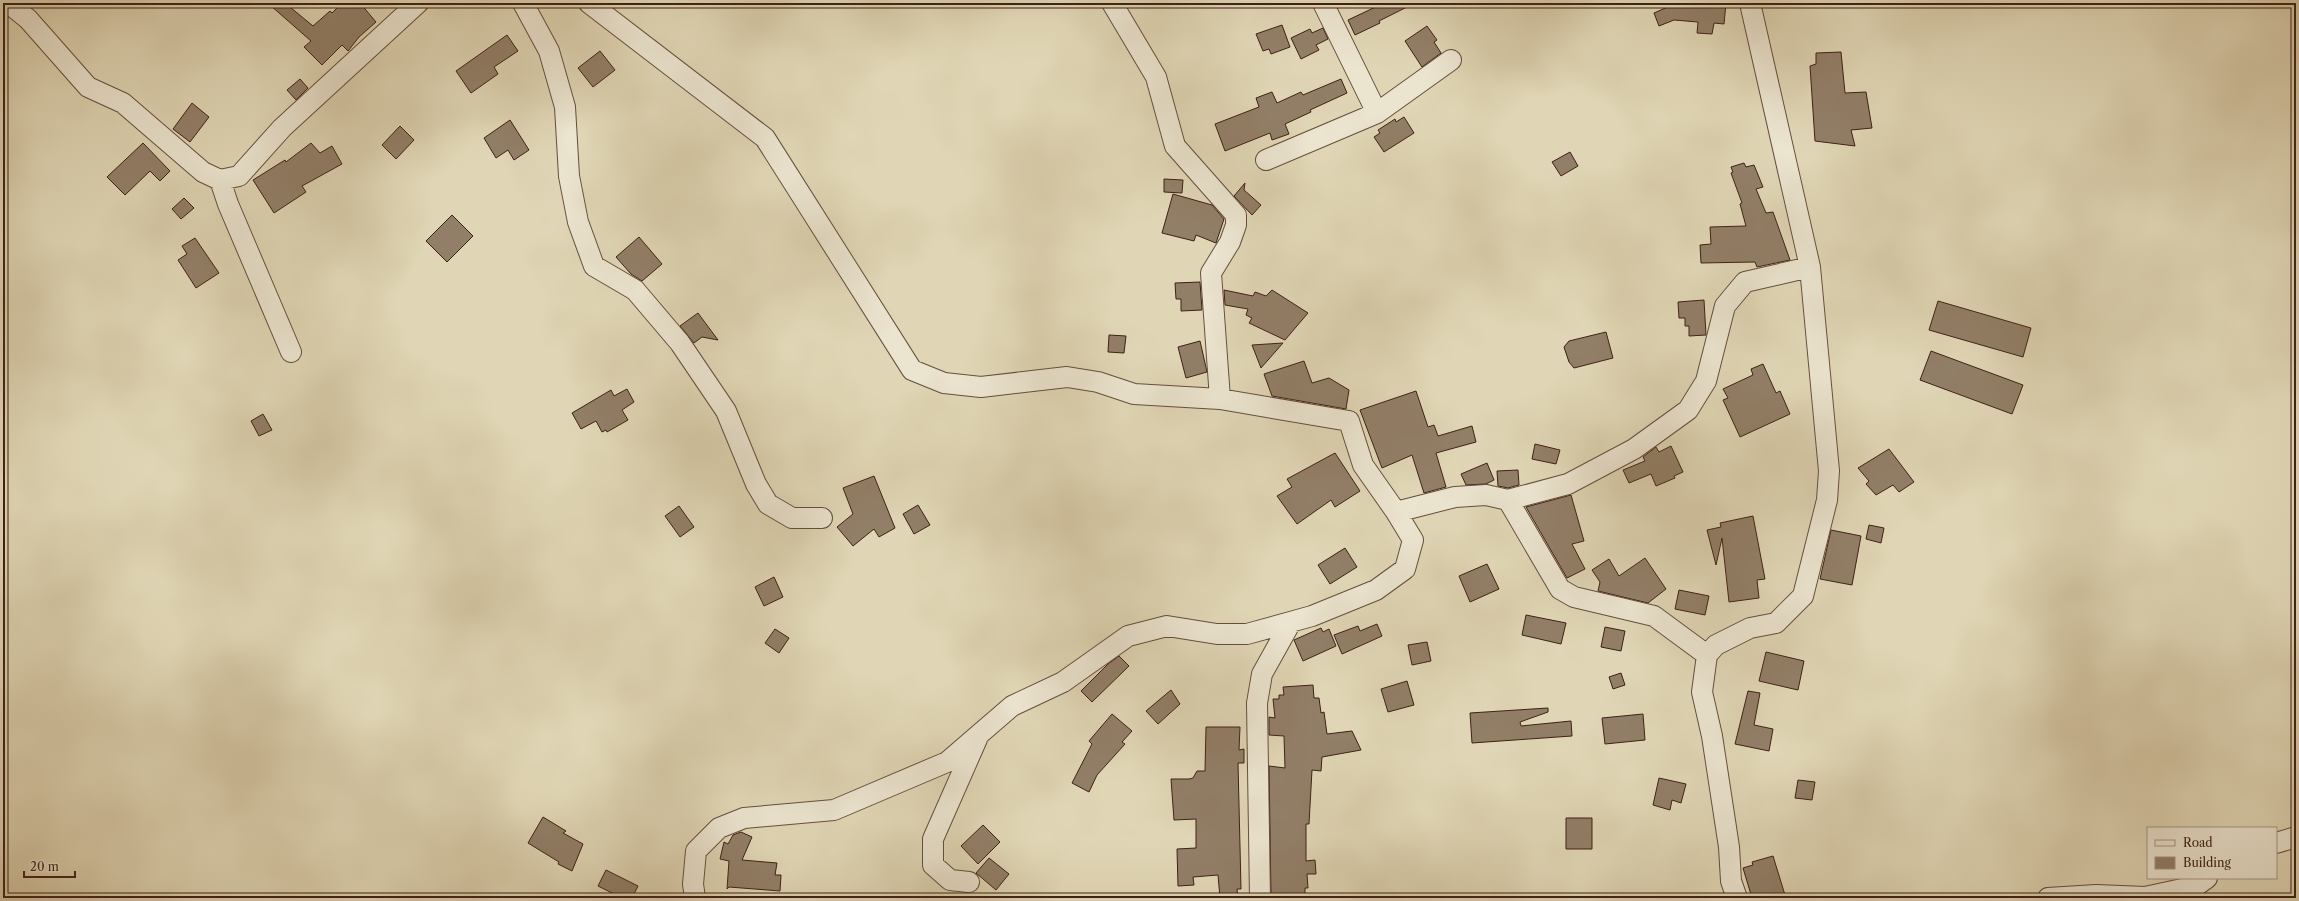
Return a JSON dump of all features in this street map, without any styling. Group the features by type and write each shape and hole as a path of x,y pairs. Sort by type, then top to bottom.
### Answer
{"street":[{"path":"8,3 28,19 88,87 123,103 203,172 220,180 239,176 282,128 414,4"},
{"path":"523,3 549,51 565,107 569,176 578,222 594,266 635,290 680,343 726,411 756,484 768,504 792,518 822,518"},
{"path":"589,3 765,138 912,370 944,383 981,387 1067,377 1098,382 1134,394 1220,399 1349,421 1363,464 1413,540 1405,569 1376,590 1312,616 1247,634 1217,634 1167,626 1128,636 1063,682 1012,706 978,737 947,762 834,810 744,818 719,828 696,851 693,884 695,898"},
{"path":"1112,3 1156,77 1175,146 1236,215 1236,225 1230,242 1211,273 1220,399"},
{"path":"1322,3 1377,113"},
{"path":"1737,898 1731,881 1729,847 1712,736 1702,692 1707,655 1716,645 1750,628 1776,623 1803,596 1827,500 1829,471 1810,267 1750,3"},
{"path":"1266,160 1377,113 1451,60"},
{"path":"220,180 228,204 291,352"},
{"path":"1396,512 1455,497 1486,495 1508,500 1568,484 1634,449 1688,410 1706,381 1726,306 1745,282 1810,267"},
{"path":"1508,500 1560,589 1574,597 1654,616 1707,655"},
{"path":"1260,898 1257,703 1262,674 1291,622"},
{"path":"969,882 950,880 933,865 933,839 978,737"},
{"path":"2277,843 2296,837"},
{"path":"2048,898 2096,895 2145,898 2196,886 2206,879"}],"building":[{"path":"272,3 285,3 313,26 330,11 332,13 342,3 360,3 376,22 359,37 348,51 342,45 322,65 304,47 311,41 270,5"},
{"path":"1384,3 1415,3 1355,35 1348,20"},
{"path":"1677,3 1726,3 1724,24 1714,23 1712,34 1697,33 1698,22 1674,20 1659,26 1654,13"},
{"path":"1282,25 1290,47 1271,54 1269,49 1263,51 1256,34"},
{"path":"1427,26 1437,40 1434,42 1441,53 1422,67 1405,41"},
{"path":"1323,28 1328,39 1316,45 1319,50 1301,59 1291,38 1310,29 1312,33"},
{"path":"507,35 518,51 494,67 498,74 471,93 456,71"},
{"path":"600,51 615,70 593,87 578,68"},
{"path":"1841,52 1845,93 1866,92 1872,128 1851,130 1855,146 1815,141 1810,66 1816,64 1816,53"},
{"path":"300,79 308,88 296,100 287,90"},
{"path":"1341,79 1347,93 1310,110 1311,112 1285,124 1289,134 1272,140 1270,133 1225,151 1215,124 1259,107 1256,98 1272,92 1277,103 1301,92 1303,95"},
{"path":"192,103 209,117 190,142 173,129"},
{"path":"1404,117 1414,133 1384,152 1374,137 1380,133 1378,130 1395,119 1396,122"},
{"path":"510,120 529,150 514,160 508,150 496,158 484,138"},
{"path":"400,126 414,140 396,159 382,145"},
{"path":"143,143 170,171 160,181 150,171 125,195 107,177"},
{"path":"311,143 320,153 332,146 342,164 302,186 306,192 274,213 253,180 285,160 286,162"},
{"path":"1570,152 1578,166 1561,176 1552,162"},
{"path":"1744,163 1746,167 1754,165 1763,187 1756,189 1766,213 1773,212 1790,260 1757,267 1755,262 1701,263 1700,245 1711,244 1710,227 1746,226 1740,204 1742,203 1731,173 1733,172 1731,167"},
{"path":"1164,179 1183,180 1182,193 1164,192"},
{"path":"1245,183 1244,190 1261,205 1252,215 1234,196"},
{"path":"1173,194 1212,205 1224,219 1216,243 1196,235 1194,241 1162,233"},
{"path":"184,198 194,208 181,219 172,209"},
{"path":"452,215 473,236 447,262 426,241"},
{"path":"639,237 662,264 642,281 631,274 616,257"},
{"path":"195,238 219,273 196,288 178,260 187,254 182,246"},
{"path":"1200,282 1202,310 1181,311 1181,299 1176,299 1175,283"},
{"path":"1224,290 1253,296 1255,292 1266,296 1272,290 1308,313 1285,340 1249,323 1252,318 1246,315 1248,309 1225,305"},
{"path":"1704,300 1706,335 1689,336 1689,326 1685,326 1685,318 1679,318 1678,302"},
{"path":"1938,301 2031,328 2023,357 1929,330"},
{"path":"698,313 718,340 702,337 694,343 680,326"},
{"path":"1606,332 1613,358 1574,368 1569,362 1564,347 1569,341"},
{"path":"1109,335 1126,336 1124,353 1108,352"},
{"path":"1200,341 1207,372 1186,378 1178,347"},
{"path":"1283,343 1261,368 1252,345"},
{"path":"1931,351 2023,385 2012,414 1920,380"},
{"path":"1304,361 1312,383 1329,378 1349,390 1346,409 1272,396 1264,374"},
{"path":"1763,364 1776,393 1780,391 1790,414 1740,437 1723,400 1728,398 1723,389 1753,375 1751,369"},
{"path":"627,389 634,402 622,410 628,420 607,432 606,430 602,432 596,421 581,429 572,413 611,390 614,396"},
{"path":"1416,391 1428,427 1434,425 1438,436 1472,426 1476,442 1436,453 1446,487 1424,493 1412,455 1382,468 1360,410"},
{"path":"263,414 272,430 259,436 251,421"},
{"path":"1535,444 1560,450 1556,464 1532,459"},
{"path":"1671,446 1683,472 1674,476 1675,478 1656,486 1651,474 1629,483 1623,470 1645,461 1643,457 1656,447 1659,452"},
{"path":"1889,449 1914,482 1899,492 1893,485 1876,495 1866,484 1869,481 1858,468"},
{"path":"1335,453 1360,491 1335,507 1331,500 1297,524 1277,496 1292,487 1287,479"},
{"path":"1487,463 1494,480 1486,484 1466,485 1461,474"},
{"path":"1518,470 1519,485 1508,488 1498,486 1497,471"},
{"path":"874,476 895,528 879,537 874,529 853,546 837,527 853,514 843,488"},
{"path":"1571,495 1584,541 1572,544 1585,569 1567,578 1526,507"},
{"path":"918,505 930,525 914,534 903,514"},
{"path":"679,506 694,527 680,537 665,516"},
{"path":"1753,516 1765,579 1757,580 1759,598 1729,602 1722,538 1716,565 1707,530 1721,527 1720,523"},
{"path":"1869,525 1884,528 1881,543 1866,539"},
{"path":"1831,530 1861,536 1852,585 1820,579"},
{"path":"1345,548 1357,567 1330,584 1318,565"},
{"path":"1645,558 1666,589 1648,603 1598,591 1600,582 1592,570 1609,559 1619,576"},
{"path":"1487,564 1499,589 1470,602 1459,576"},
{"path":"774,577 783,597 764,606 755,587"},
{"path":"1679,590 1709,596 1705,615 1675,609"},
{"path":"1526,615 1566,623 1561,644 1522,635"},
{"path":"1377,624 1382,636 1342,654 1334,635 1358,626 1360,631"},
{"path":"1605,627 1625,631 1621,651 1601,647"},
{"path":"1321,628 1323,632 1329,629 1336,646 1303,661 1294,640"},
{"path":"775,629 789,638 779,653 765,643"},
{"path":"1427,642 1431,661 1412,665 1408,645"},
{"path":"1766,652 1804,661 1798,690 1759,681"},
{"path":"1119,656 1129,666 1092,702 1081,691 1108,664"},
{"path":"1621,673 1625,685 1613,689 1609,677"},
{"path":"1407,681 1414,705 1388,712 1381,689"},
{"path":"1313,685 1314,698 1319,698 1321,713 1324,712 1327,734 1352,731 1361,750 1322,757 1321,771 1312,770 1309,824 1306,824 1306,861 1315,860 1316,874 1307,874 1308,888 1305,888 1305,898 1271,898 1269,766 1285,768 1284,736 1269,735 1269,717 1275,718 1273,699 1279,699 1279,695 1284,695 1283,687"},
{"path":"1171,690 1180,704 1158,724 1146,711"},
{"path":"1748,691 1760,693 1754,725 1773,729 1769,751 1735,744"},
{"path":"1548,708 1548,712 1520,722 1521,726 1571,721 1572,736 1472,743 1470,713"},
{"path":"1112,714 1132,731 1122,742 1125,744 1097,775 1089,792 1072,783 1092,744 1089,741"},
{"path":"1643,714 1645,740 1605,744 1602,718"},
{"path":"1206,727 1240,727 1239,750 1244,749 1244,763 1238,763 1241,889 1237,889 1238,898 1220,898 1218,875 1193,877 1194,885 1178,886 1177,849 1196,848 1196,819 1174,820 1171,779 1189,779 1193,778 1197,771 1205,771"},
{"path":"1659,778 1686,784 1681,803 1672,800 1670,810 1653,805"},
{"path":"1798,780 1815,782 1812,800 1795,798"},
{"path":"543,817 566,831 563,833 583,844 572,871 558,864 559,862 528,843"},
{"path":"1566,818 1592,818 1592,849 1566,849"},
{"path":"983,825 1000,842 978,864 961,846"},
{"path":"741,832 752,837 742,860 777,863 775,875 781,875 780,891 729,887 727,889 729,861 720,859 724,842 728,844 733,835"},
{"path":"1773,856 1785,895 1776,898 1752,898 1743,868 1753,865 1752,862"},
{"path":"989,858 1009,874 996,890 976,873"},
{"path":"606,870 638,886 632,898 622,898 598,886"}]}
